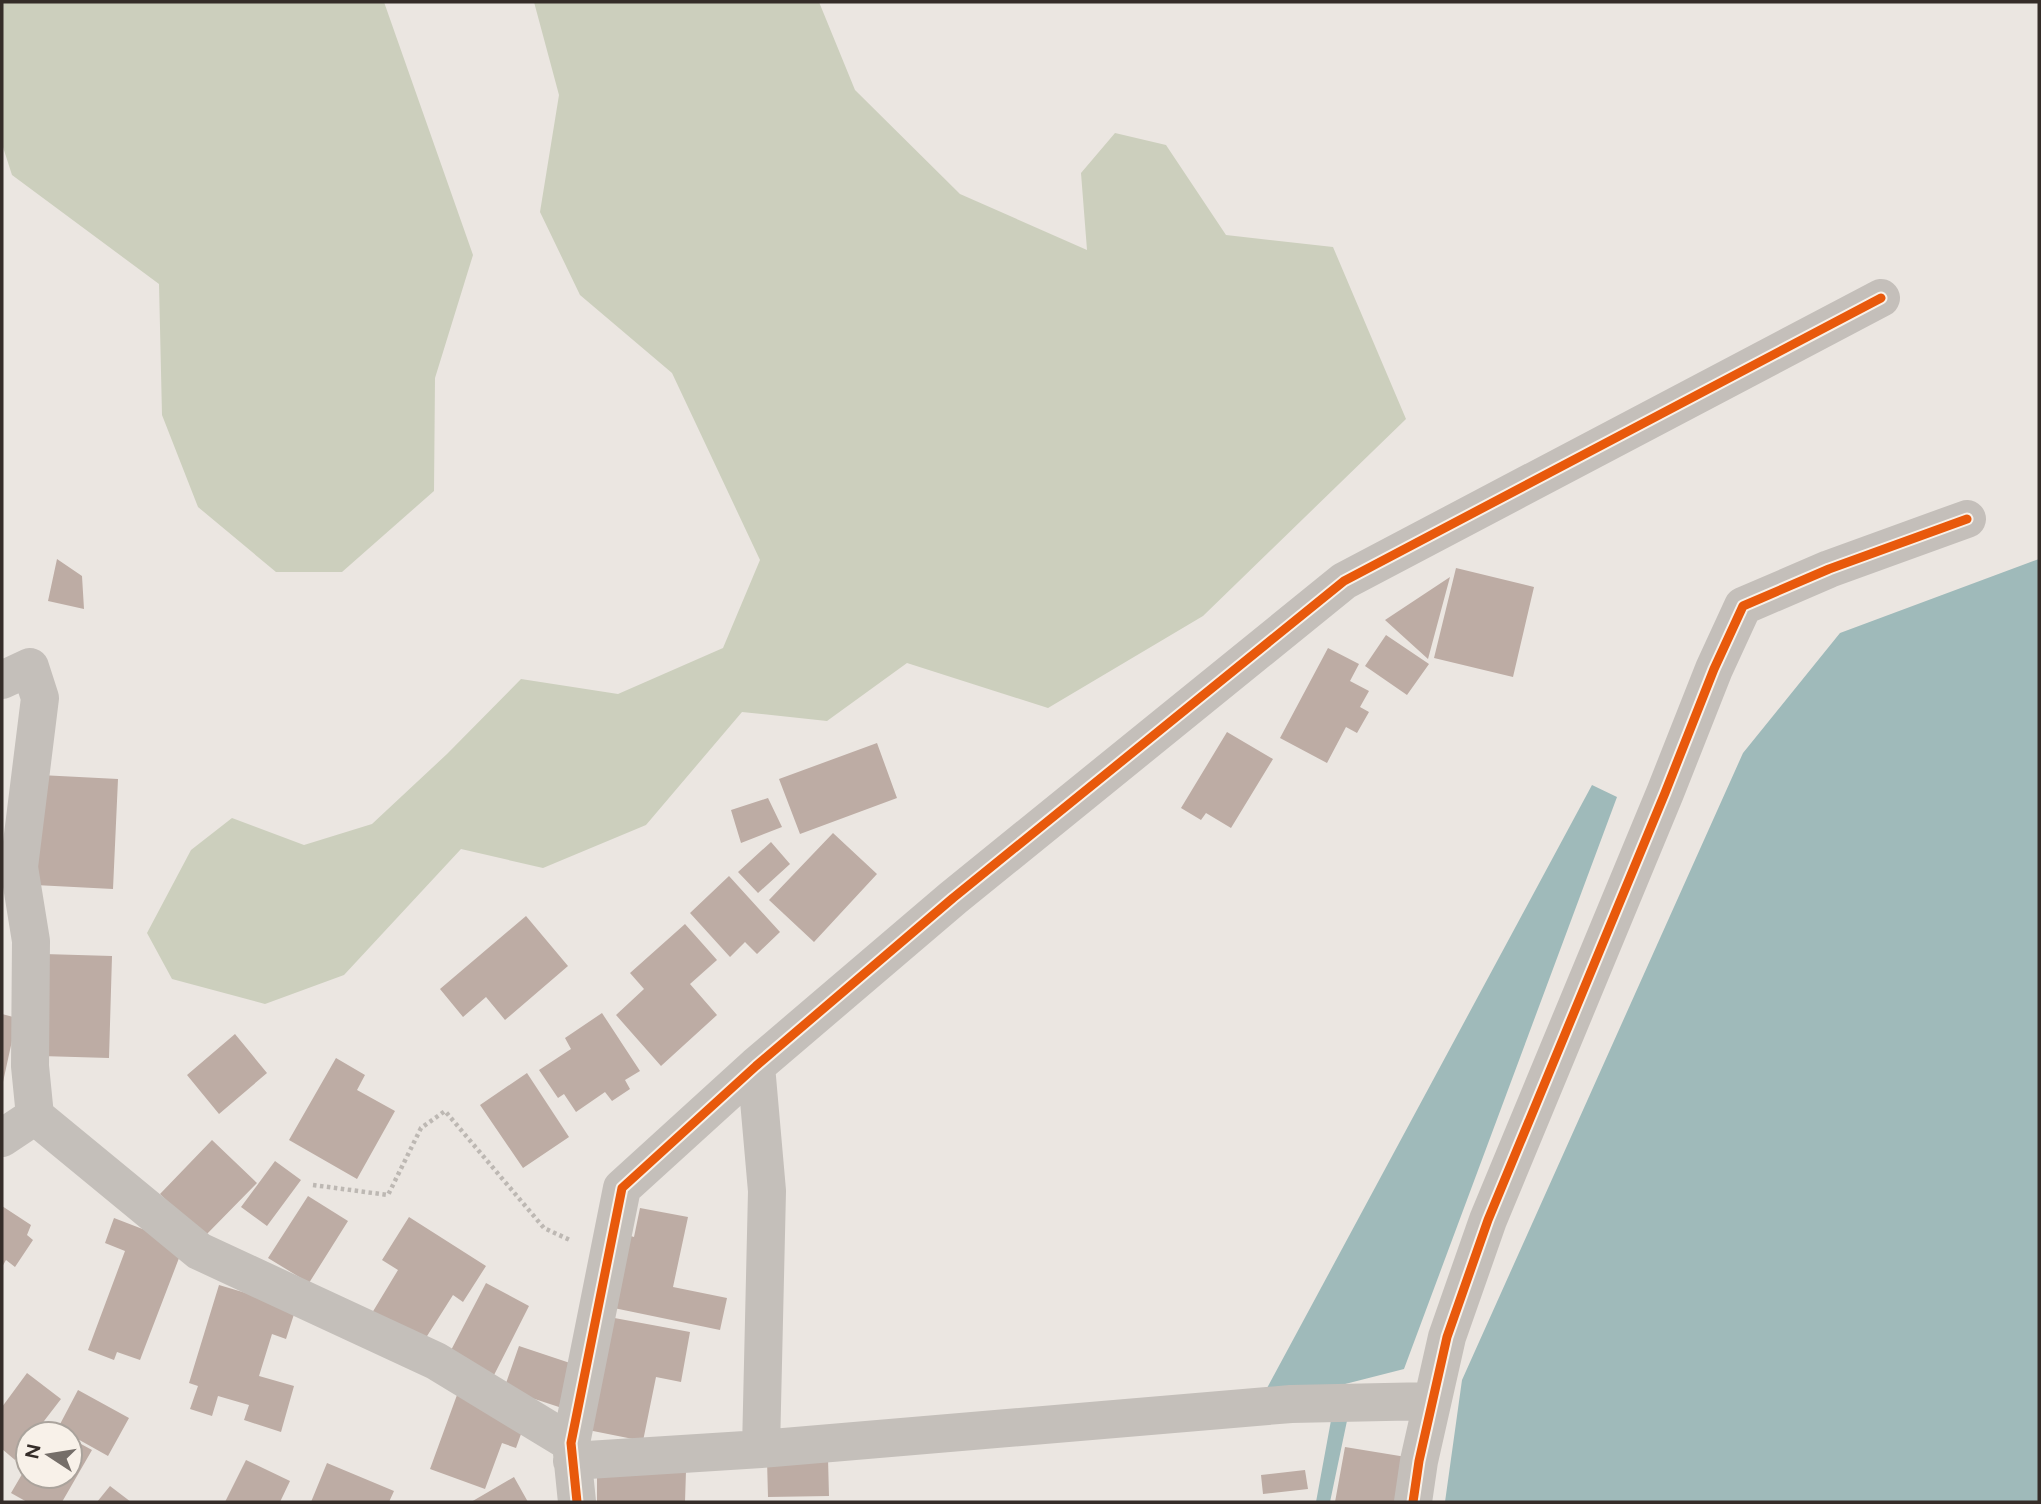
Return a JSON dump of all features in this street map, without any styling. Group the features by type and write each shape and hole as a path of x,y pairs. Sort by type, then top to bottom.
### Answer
{"street":[{"path":"577,1502 571,1452 622,1188 755,1066 953,898 1344,581 1881,298"},
{"path":"1413,1502 1419,1461 1447,1337 1488,1220 1714,669 1743,606 1829,569 1967,519"},
{"path":"2,680 30,667 40,698 19,867 31,941 30,1066 35,1116 199,1251 436,1361 571,1452 761,1449 1291,1404 1432,1401"},
{"path":"755,1066 767,1191 761,1449"},
{"path":"2,1139 35,1116"}],"path":[{"path":"313,1185 388,1195 421,1128 445,1111 544,1228 608,1259"}],"green space":[{"path":"2,2 384,2 473,255 435,378 434,491 342,572 276,572 198,507 162,415 159,284 12,175 2,144"},
{"path":"534,2 819,2 855,90 960,194 1087,250 1081,173 1115,133 1166,145 1226,235 1333,247 1406,419 1203,616 1048,708 907,663 827,721 742,712 646,825 543,868 461,849 344,975 265,1004 172,979 147,933 191,850 232,818 304,845 372,824 447,754 521,679 618,694 723,648 760,560 672,373 580,295 540,212 559,95"}],"water":[{"path":"2039,559 2039,1502 1445,1502 1462,1380 1743,753 1840,633"},
{"path":"1592,785 1617,797 1404,1369 1298,1396 1266,1390"},
{"path":"1332,1415 1348,1416 1330,1502 1316,1502"}],"building":[{"path":"57,559 82,576 84,609 48,601"},
{"path":"1456,568 1534,587 1513,677 1434,658"},
{"path":"1450,577 1428,659 1385,620"},
{"path":"1386,635 1429,664 1407,695 1365,666"},
{"path":"1328,648 1359,664 1350,681 1369,691 1360,707 1369,712 1357,733 1346,727 1327,763 1280,738"},
{"path":"1227,732 1273,759 1231,828 1206,813 1201,820 1181,808"},
{"path":"877,743 897,798 800,834 779,779"},
{"path":"40,775 118,779 113,889 35,885"},
{"path":"768,798 782,827 741,843 731,810"},
{"path":"833,833 877,874 814,942 769,900"},
{"path":"771,842 790,864 758,893 738,872"},
{"path":"729,876 780,932 757,954 745,942 730,957 690,913"},
{"path":"526,916 568,966 505,1020 486,997 463,1017 440,989"},
{"path":"685,924 717,960 690,984 717,1015 661,1066 616,1015 644,989 630,973"},
{"path":"44,954 112,956 109,1058 41,1056"},
{"path":"602,1013 640,1071 625,1080 630,1089 612,1101 605,1092 576,1112 564,1094 558,1098 539,1070 571,1049 565,1038"},
{"path":"2,1014 17,1018 3,1082 2,1082"},
{"path":"235,1034 267,1073 219,1114 187,1075"},
{"path":"336,1058 365,1075 357,1090 395,1111 357,1179 289,1140"},
{"path":"527,1073 569,1137 523,1168 480,1105"},
{"path":"212,1140 257,1183 204,1237 160,1194"},
{"path":"275,1161 301,1180 267,1226 241,1207"},
{"path":"308,1196 348,1221 309,1283 268,1258"},
{"path":"2,1206 31,1225 27,1235 33,1240 15,1267 6,1260 2,1267"},
{"path":"640,1208 688,1217 673,1287 727,1298 720,1330 609,1307 624,1234 634,1237"},
{"path":"409,1217 486,1266 463,1302 453,1295 422,1344 372,1313 398,1270 382,1260"},
{"path":"114,1218 184,1245 140,1360 117,1352 114,1360 88,1350 125,1251 105,1243"},
{"path":"486,1283 529,1306 492,1379 448,1356"},
{"path":"219,1285 296,1308 286,1339 272,1334 259,1376 294,1386 281,1432 244,1420 249,1405 218,1396 212,1416 190,1409 198,1386 189,1383"},
{"path":"609,1317 690,1332 681,1382 656,1377 643,1441 588,1430"},
{"path":"519,1346 573,1364 559,1407 504,1389"},
{"path":"27,1373 61,1399 45,1420 14,1420 14,1459 2,1449 2,1407"},
{"path":"78,1390 129,1418 108,1456 84,1443 84,1420 62,1420"},
{"path":"457,1395 526,1420 516,1448 502,1443 485,1489 430,1469"},
{"path":"84,1446 92,1450 84,1464"},
{"path":"1345,1447 1406,1457 1398,1502 1335,1502"},
{"path":"828,1458 829,1496 768,1497 767,1460"},
{"path":"246,1460 290,1481 280,1502 225,1502"},
{"path":"327,1463 394,1491 389,1502 311,1502"},
{"path":"1305,1470 1308,1489 1263,1494 1261,1475"},
{"path":"597,1471 686,1471 685,1502 597,1502"},
{"path":"514,1477 528,1502 471,1502"},
{"path":"110,1486 131,1502 97,1502"},
{"path":"14,1488 14,1490 69,1490 62,1502 27,1502 11,1493"}],"cycle path":[{"path":"577,1502 571,1443 622,1188 756,1066 953,898 1344,581 1881,298"},
{"path":"1413,1502 1419,1461 1447,1337 1488,1220 1714,669 1743,606 1829,569 1967,519"}]}
